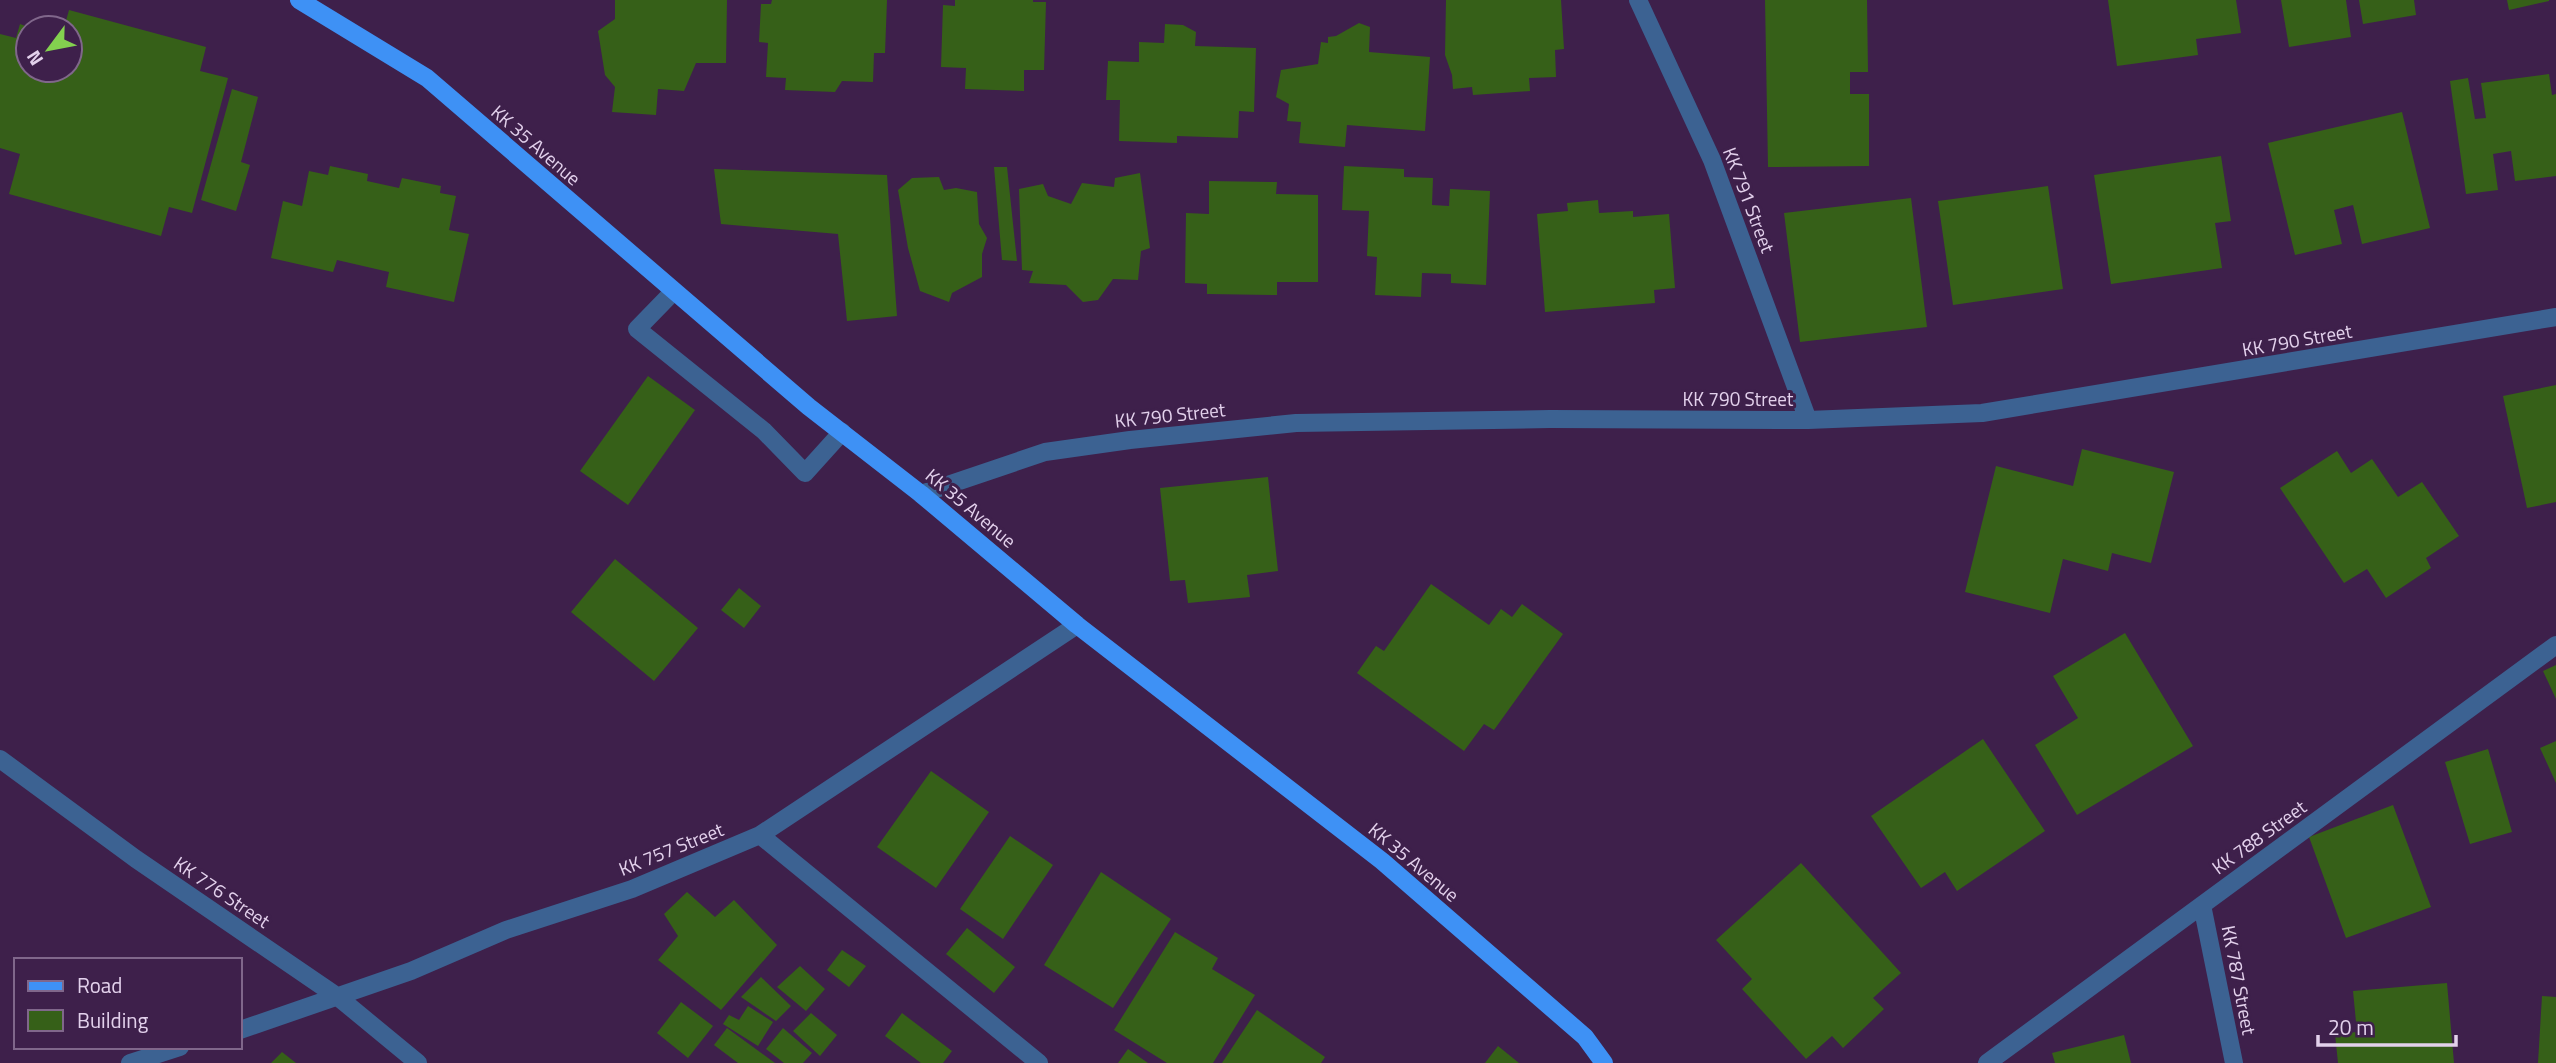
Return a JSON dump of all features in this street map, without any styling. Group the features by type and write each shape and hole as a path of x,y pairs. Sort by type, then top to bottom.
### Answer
{"main road":[{"name":"KK 35 Avenue","path":"299,0 427,78 673,292 1077,625 1382,861 1585,1037 1604,1063"}],"street":[{"name":"KK 791 Street","path":"1638,0 1712,160 1808,420"},
{"path":"673,292 637,330 764,431 805,473 842,432"},
{"name":"KK 790 Street","path":"921,494 1045,452 1130,440 1296,423 1550,419 1808,420 1982,413 2556,317"},
{"name":"KK 757 Street","path":"242,1029 411,971 506,930 632,889 760,835 1077,625"},
{"name":"KK 788 Street","path":"1987,1063 2556,645"},
{"name":"KK 776 Street","path":"0,759 136,859 338,997 418,1063"},
{"path":"760,835 1039,1063"},
{"name":"KK 787 Street","path":"2202,905 2234,1063"},
{"path":"130,1063 174,1049"}],"building":[{"path":"615,0 727,0 726,63 696,63 684,91 658,89 656,115 612,112 615,87 605,75 598,31 615,19"},
{"path":"772,0 887,0 885,53 874,53 873,82 842,81 835,92 785,90 786,78 766,77 768,43 759,42 761,4 771,4"},
{"path":"955,0 1046,2 1044,70 1024,70 1024,91 965,89 966,68 941,67 943,5 955,6"},
{"path":"1446,0 1561,0 1564,49 1555,50 1556,77 1529,78 1530,91 1473,95 1472,87 1453,89 1452,75 1445,55"},
{"path":"1765,0 1867,0 1868,72 1850,72 1850,94 1869,94 1869,166 1768,167"},
{"path":"2108,0 2236,0 2241,33 2196,39 2198,55 2117,66"},
{"path":"2281,0 2346,0 2351,37 2289,47"},
{"path":"2359,0 2414,0 2416,15 2363,24"},
{"path":"2507,0 2549,0 2549,1 2509,10"},
{"path":"69,10 84,14 68,14"},
{"path":"84,14 206,47 200,71 228,78 192,213 169,207 161,236 9,194 20,154 0,148 0,34 14,38 14,84 84,84"},
{"path":"1359,23 1370,27 1369,52 1430,57 1425,131 1347,125 1345,147 1299,143 1301,122 1287,121 1289,104 1276,97 1281,70 1318,64 1321,42 1328,43 1328,37 1336,36"},
{"path":"1165,24 1183,25 1196,32 1195,46 1256,48 1254,112 1239,111 1238,138 1177,136 1177,143 1119,141 1120,100 1106,100 1108,61 1139,62 1139,42 1164,43"},
{"path":"2549,74 2552,95 2556,94 2556,176 2515,181 2511,151 2493,154 2498,190 2466,194 2450,81 2468,78 2475,119 2486,118 2481,83"},
{"path":"232,89 258,97 241,162 250,165 236,211 201,200"},
{"path":"2402,112 2430,228 2362,244 2353,205 2334,210 2342,244 2295,255 2268,143"},
{"path":"2221,156 2231,221 2215,223 2222,268 2111,284 2094,175"},
{"path":"330,166 368,174 367,181 399,188 402,178 441,186 440,193 456,196 449,230 469,234 454,302 386,287 389,272 337,260 333,272 271,258 283,201 302,206 309,171 328,175"},
{"path":"1344,166 1404,169 1404,177 1433,178 1432,205 1449,206 1450,189 1490,191 1486,285 1451,283 1451,274 1422,273 1421,297 1375,295 1377,257 1367,256 1369,211 1342,210"},
{"path":"994,167 1007,167 1017,261 1002,260"},
{"path":"714,169 887,175 897,316 847,321 838,234 721,224"},
{"path":"1140,173 1150,248 1141,251 1138,280 1113,279 1098,300 1083,302 1066,285 1029,283 1033,271 1022,270 1019,189 1043,184 1048,196 1071,204 1082,183 1114,187 1115,178"},
{"path":"939,177 944,190 956,188 977,192 979,224 987,238 982,254 982,277 952,293 949,302 920,291 908,248 898,190 912,178"},
{"path":"1209,181 1277,182 1276,194 1318,195 1318,282 1277,282 1277,295 1207,294 1207,284 1185,283 1186,213 1209,214"},
{"path":"2048,186 2063,289 1953,305 1938,201"},
{"path":"1911,198 1927,327 1800,342 1784,213"},
{"path":"1598,200 1599,213 1633,211 1633,217 1669,214 1675,288 1654,290 1655,303 1545,312 1537,214 1568,211 1567,203"},
{"path":"648,376 695,410 628,505 580,471"},
{"path":"2556,385 2556,502 2527,508 2503,396"},
{"path":"2082,449 2174,472 2151,563 2112,553 2108,571 2063,559 2050,613 1965,592 1996,466 2073,486"},
{"path":"2337,451 2351,473 2372,459 2398,497 2422,482 2459,536 2426,558 2431,568 2386,598 2367,569 2344,583 2280,488"},
{"path":"1268,477 1278,571 1247,575 1250,597 1188,603 1185,580 1170,581 1160,488"},
{"path":"615,559 698,628 654,681 571,612"},
{"path":"1431,584 1489,625 1501,609 1512,617 1522,604 1563,634 1494,730 1484,724 1464,751 1357,673 1376,646 1384,651"},
{"path":"739,588 761,606 744,628 721,610"},
{"path":"2125,633 2193,746 2077,815 2035,745 2078,718 2053,676"},
{"path":"2556,665 2556,699 2543,671"},
{"path":"1983,739 2045,831 1957,891 1945,872 1921,888 1871,816"},
{"path":"2556,741 2556,783 2540,748"},
{"path":"2488,749 2512,832 2470,844 2445,762"},
{"path":"931,771 989,812 936,888 877,847"},
{"path":"2393,805 2431,907 2346,938 2309,837"},
{"path":"1010,836 1053,865 1003,939 960,909"},
{"path":"1801,863 1901,973 1873,998 1884,1009 1843,1048 1832,1036 1806,1059 1742,989 1752,979 1716,940"},
{"path":"1101,872 1171,919 1113,1008 1044,965"},
{"path":"687,892 715,917 734,900 777,945 721,1010 658,960 678,936 664,914"},
{"path":"967,928 1015,967 994,993 946,954"},
{"path":"1175,932 1218,958 1212,969 1255,995 1213,1063 1167,1063 1114,1030"},
{"path":"842,950 866,966 849,987 827,970"},
{"path":"800,966 825,989 806,1011 777,987"},
{"path":"761,977 791,1006 776,1021 741,997"},
{"path":"2447,983 2454,1063 2338,1063 2335,1034 2357,1032 2353,991"},
{"path":"2542,996 2556,997 2556,1063 2538,1063"},
{"path":"681,1002 713,1026 688,1058 657,1033"},
{"path":"748,1006 773,1022 758,1046 723,1024 729,1015 739,1020"},
{"path":"1257,1010 1325,1057 1321,1063 1222,1063"},
{"path":"811,1013 837,1035 820,1056 793,1031"},
{"path":"902,1013 952,1051 943,1063 921,1063 885,1036"},
{"path":"727,1028 775,1063 738,1063 714,1045"},
{"path":"783,1028 812,1053 803,1063 784,1063 766,1049"},
{"path":"2124,1035 2131,1063 2055,1063 2052,1053"},
{"path":"1498,1046 1519,1063 1485,1063"},
{"path":"1128,1049 1148,1063 1118,1063"},
{"path":"282,1052 296,1063 271,1063"}]}
